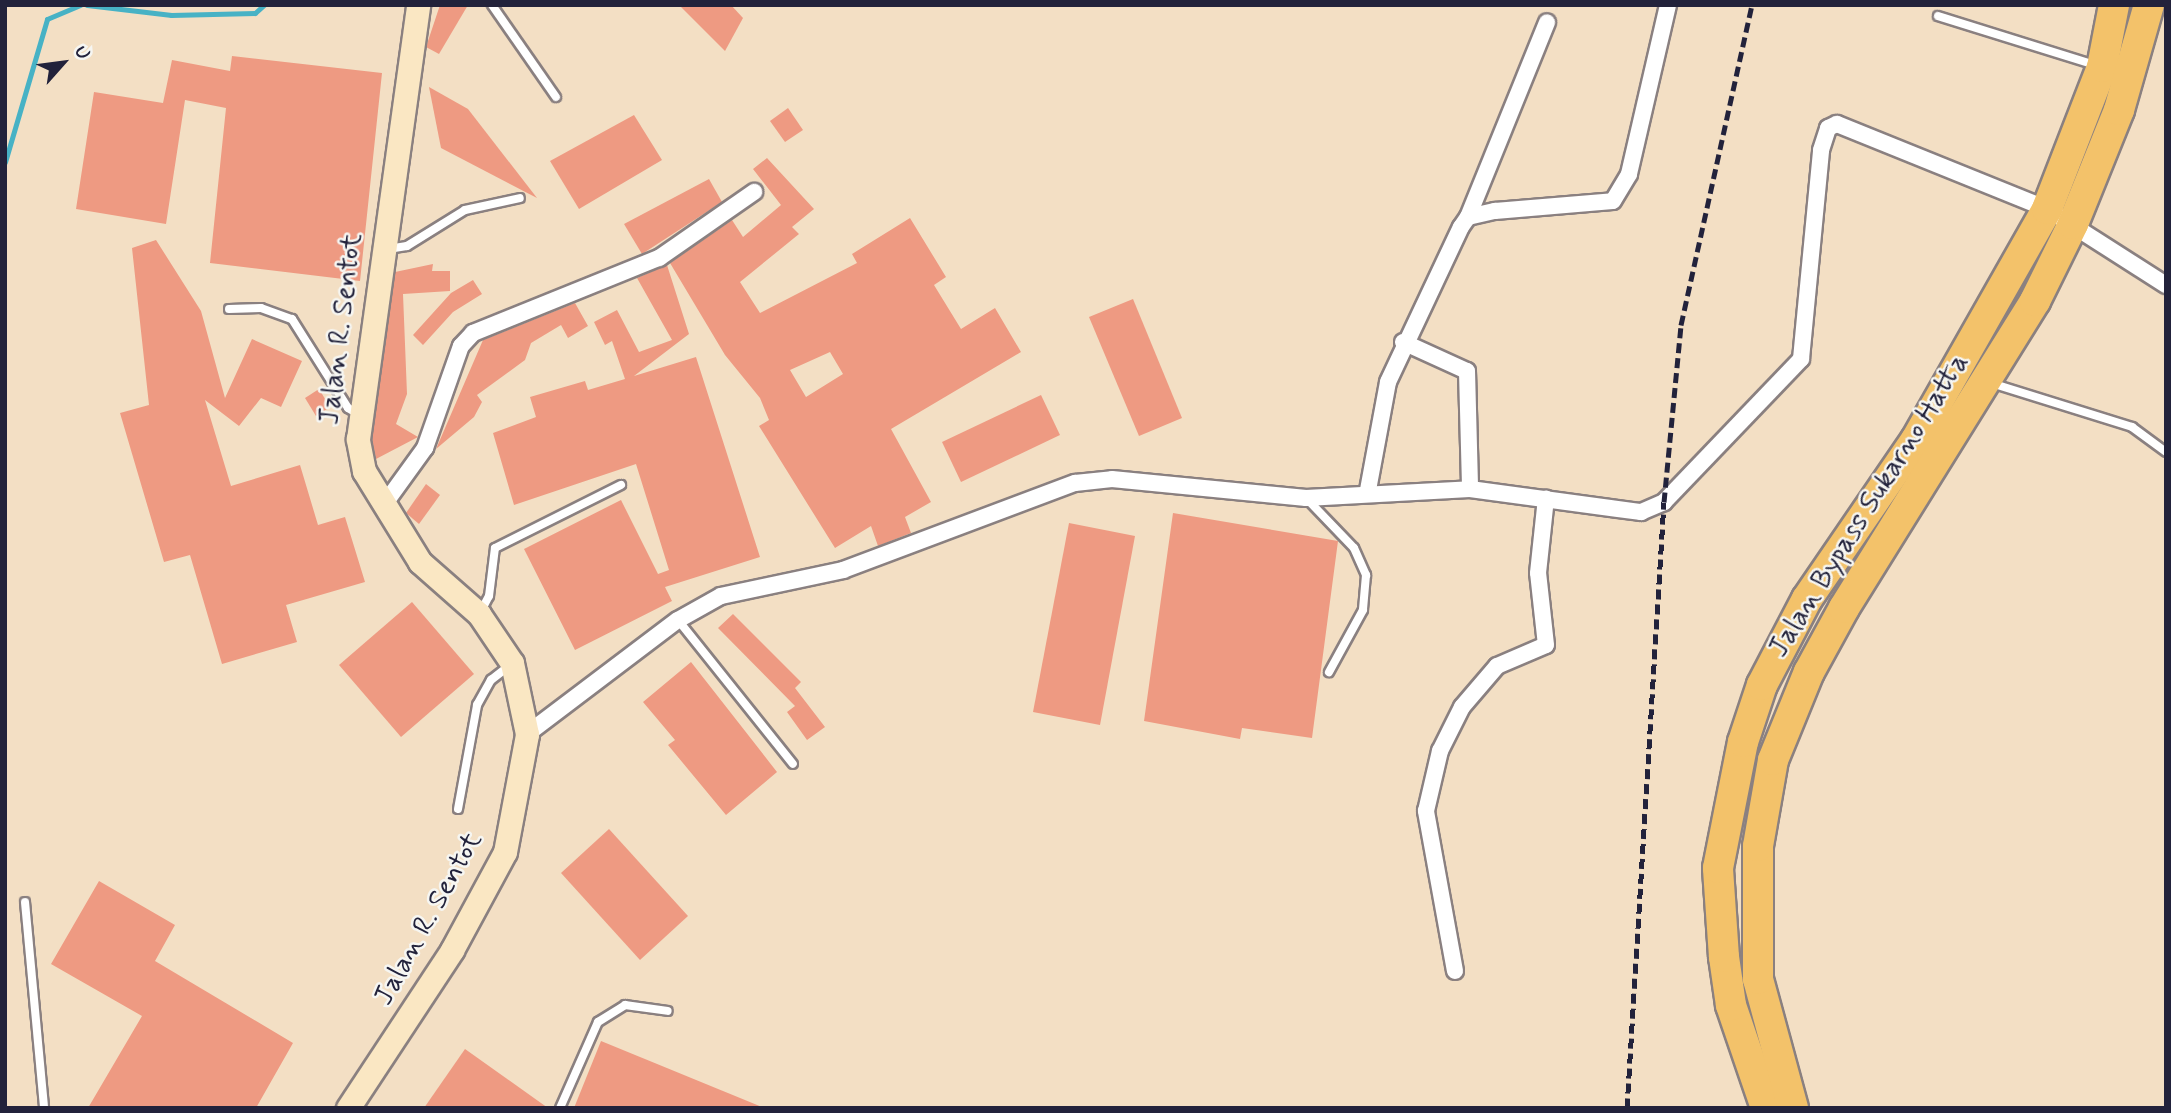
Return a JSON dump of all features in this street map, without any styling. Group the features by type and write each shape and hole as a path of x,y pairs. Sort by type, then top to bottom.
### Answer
{"highway":[{"name":"Jalan Bypass Sukarno Hatta","path":"1766,1108 1731,1005 1723,944 1718,869 1743,742 1762,685 1807,599 1916,440 2047,209 2102,67 2114,5"},
{"name":"Jalan Bypass Sukarno Hatta","path":"1793,1108 1758,979 1758,846 1773,760 1809,671 1984,380 2073,224 2119,110 2149,5"}],"street":[{"name":"Jalan R. Sentot","path":"348,1108 452,950 505,852 527,734 512,663 479,614 420,562 383,506 365,471 358,414 418,5"},
{"path":"1468,217 1613,201 1629,174 1668,5"},
{"path":"1368,490 1376,425 1403,342 1468,217 1547,22"},
{"path":"527,734 677,620 721,596 843,570 1075,483 1112,479 1306,498 1368,490 1470,489 1546,498 1618,512 1641,512 1664,502 1801,359 1804,270 1828,128 1854,129 2047,209 2166,285"},
{"path":"383,506 425,448 461,346 473,333 659,258 754,192"},
{"path":"1403,342 1467,371 1470,489"},
{"path":"1455,971 1426,811 1440,751 1462,707 1497,666 1546,645 1538,573 1546,498"}],"lane":[{"path":"492,5 556,97"},
{"path":"1938,16 2102,67"},
{"path":"381,250 408,246 465,210 520,198"},
{"path":"229,309 261,308 292,319 358,414"},
{"path":"1984,380 2132,427 2166,452"},
{"path":"479,614 489,596 495,548 621,485"},
{"path":"1306,498 1354,548 1366,575 1363,610 1329,672"},
{"path":"677,620 793,764"},
{"path":"457,809 477,705 491,680 512,663"},
{"path":"25,902 44,1108"},
{"path":"560,1108 598,1023 625,1005 668,1011"}],"building":[{"path":"440,5 468,5 439,54 426,47"},
{"path":"679,5 731,5 743,18 725,51"},
{"path":"232,56 382,73 360,281 210,263 226,108 185,100 166,224 76,209 94,92 163,103 172,60 230,71"},
{"path":"429,87 468,109 537,198 441,148"},
{"path":"788,108 803,130 785,142 770,121"},
{"path":"634,115 662,160 579,209 550,161"},
{"path":"767,158 814,209 792,227 799,234 740,282 760,313 857,263 852,254 910,218 946,277 934,285 961,329 995,308 1021,352 891,429 931,502 905,517 911,533 878,546 871,526 835,548 759,426 769,420 760,398 725,355 670,263 732,220 743,237 781,205 753,169","holes":["830,352 843,374 806,397 790,370"]},
{"path":"709,179 722,202 642,254 624,224"},
{"path":"156,240 201,311 225,398 252,339 302,361 281,407 261,398 239,426 205,400 231,486 300,465 318,525 345,517 365,582 286,605 297,642 222,664 190,555 164,562 120,413 149,405 132,248"},
{"path":"433,264 432,271 450,271 450,291 403,294 407,394 396,424 418,437 376,459 372,439 395,272"},
{"path":"667,265 689,334 634,376 696,357 760,557 665,587 672,601 575,650 524,549 621,500 658,574 669,570 636,464 514,505 493,433 536,417 530,397 585,381 588,390 625,379 612,341 605,345 594,322 617,310 639,352 672,340 637,278"},
{"path":"473,280 482,294 453,312 423,345 413,335 451,293"},
{"path":"1133,299 1182,418 1139,436 1089,317"},
{"path":"575,303 588,326 568,338 561,325 531,343 525,360 477,395 482,402 474,417 436,449 483,340"},
{"path":"319,389 330,407 316,416 305,398"},
{"path":"1041,395 1060,435 961,482 942,442"},
{"path":"426,484 440,495 419,524 406,513"},
{"path":"1173,513 1338,541 1312,738 1242,728 1240,739 1144,721"},
{"path":"1069,523 1135,536 1100,725 1033,712"},
{"path":"412,602 474,674 401,737 339,665"},
{"path":"733,614 801,682 795,688 825,727 807,740 787,712 795,706 718,628"},
{"path":"691,662 777,772 726,815 668,745 675,740 643,702"},
{"path":"609,829 688,916 640,960 561,873"},
{"path":"99,881 175,925 155,961 293,1043 256,1108 88,1108 142,1016 51,964"},
{"path":"601,1041 762,1107 762,1108 574,1108"},
{"path":"465,1049 548,1108 424,1108"}],"waterway":[{"path":"5,162 47,19 80,5"},
{"path":"87,5 171,15 255,13 264,5"}],"railway":[{"path":"1627,1108 1664,502 1681,325 1752,5"}]}
